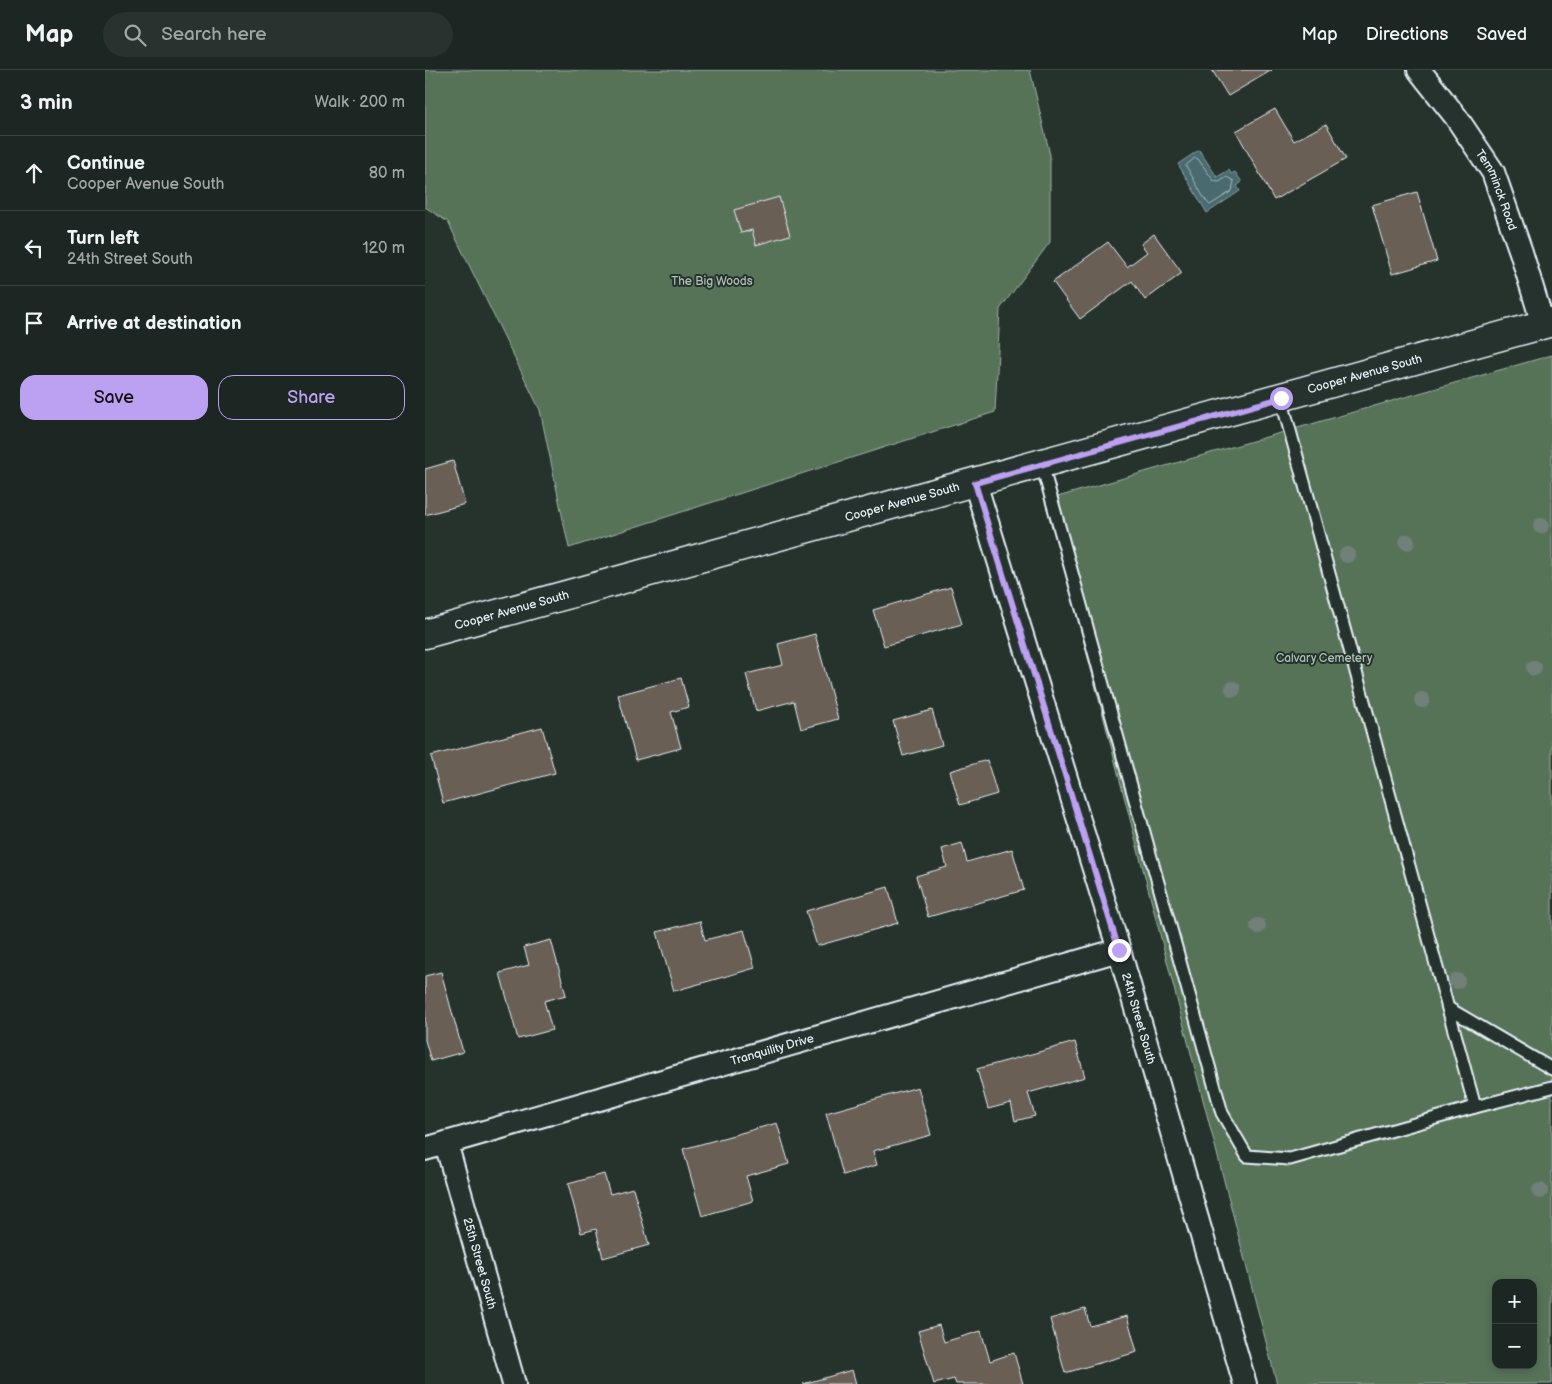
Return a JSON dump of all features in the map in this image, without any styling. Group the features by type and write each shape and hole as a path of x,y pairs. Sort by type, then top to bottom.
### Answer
{"street":[{"name":"Temminck Road","path":"1419,70 1456,117 1493,172 1547,323"},
{"name":"Cooper Avenue South","path":"425,634 1042,465 1547,323"},
{"name":"24th Street South","path":"975,483 1119,950 1245,1384"},
{"name":"Tranquility Drive","path":"435,1146 1119,950"},
{"name":"25th Street South","path":"435,1146 514,1384"}],"lane":[{"path":"1281,398 1475,1107"},
{"path":"1042,465 1222,1112 1247,1156 1290,1159 1552,1087"},
{"path":"1447,1008 1552,1069"}],"green space":[{"name":"The Big Woods","path":"425,70 1030,70 1050,155 1050,242 1000,309 995,412 569,548 540,410 448,222 425,207"},
{"name":"Calvary Cemetery","path":"1552,355 1552,1384 1277,1384 1047,500"}],"water":[{"path":"1199,150 1217,177 1229,170 1231,174 1235,172 1242,182 1237,186 1240,191 1207,213 1178,164"}],"building":[{"path":"1212,70 1272,70 1228,96"},
{"path":"1275,109 1294,141 1326,124 1346,159 1274,200 1236,131"},
{"path":"1417,192 1437,261 1392,274 1372,205"},
{"path":"779,197 790,235 756,245 752,230 741,233 734,210"},
{"path":"1154,234 1182,273 1145,300 1132,281 1080,319 1053,282 1108,242 1127,267 1147,252 1141,244"},
{"path":"453,461 465,504 425,515 425,469"},
{"path":"951,587 962,624 884,646 873,610"},
{"path":"815,634 838,719 801,729 794,701 756,711 746,674 783,665 778,644"},
{"path":"681,678 689,707 671,712 681,748 636,760 618,695"},
{"path":"932,710 942,745 903,756 893,721"},
{"path":"542,727 555,773 443,803 431,756"},
{"path":"987,760 997,794 960,805 950,771"},
{"path":"962,843 967,862 1012,849 1024,890 928,917 916,876 947,867 942,849"},
{"path":"888,887 898,923 817,946 806,911"},
{"path":"700,921 705,940 744,930 755,968 674,991 657,932"},
{"path":"551,940 566,995 544,1001 552,1030 518,1039 500,973 529,965 524,947"},
{"path":"441,972 463,1052 431,1061 425,1040 425,976"},
{"path":"1075,1042 1085,1077 1028,1093 1035,1116 1015,1121 1011,1103 988,1109 977,1069"},
{"path":"918,1087 931,1135 873,1151 877,1165 843,1175 826,1113"},
{"path":"777,1123 789,1164 746,1176 753,1201 702,1216 683,1149"},
{"path":"604,1174 610,1194 633,1188 649,1245 603,1258 596,1229 581,1233 568,1184"},
{"path":"1085,1309 1090,1326 1127,1316 1137,1352 1065,1373 1050,1319"},
{"path":"939,1325 944,1342 981,1331 990,1361 1014,1353 1023,1384 956,1384 954,1379 934,1384 918,1331"},
{"path":"852,1370 856,1384 803,1384"}],"route":[{"path":"1119,950 975,483 1281,398"}]}
